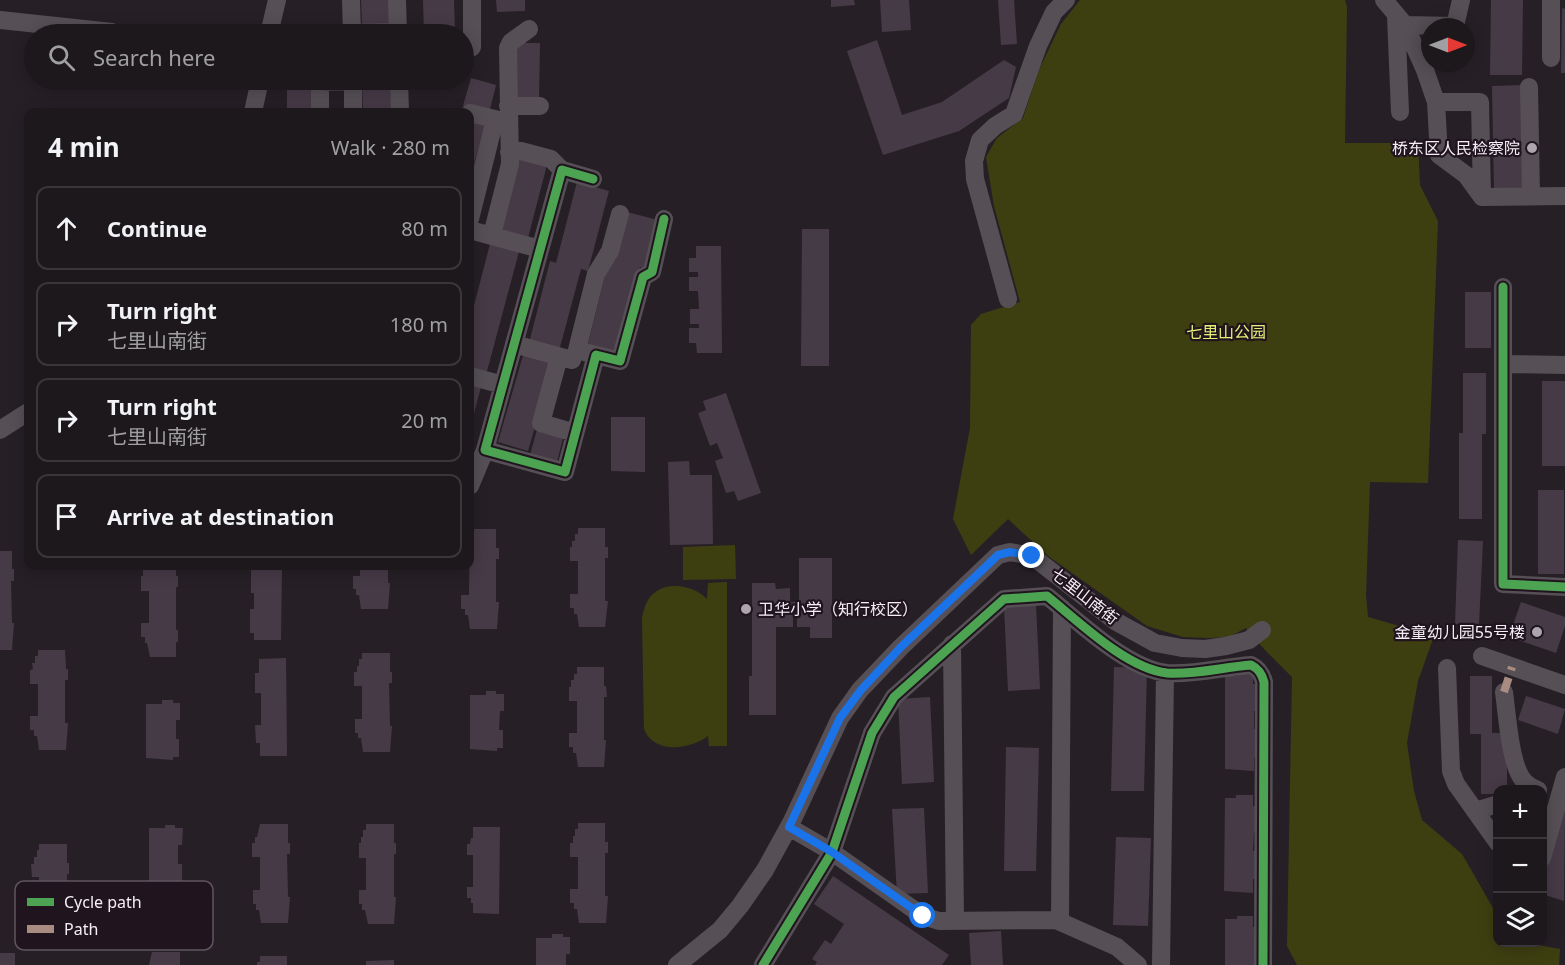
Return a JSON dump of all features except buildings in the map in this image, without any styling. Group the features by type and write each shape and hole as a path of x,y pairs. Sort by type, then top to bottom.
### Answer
{"street":[{"path":"271,24 276,0"},
{"path":"351,0 352,24"},
{"path":"397,0 398,24"},
{"path":"472,0 472,24"},
{"path":"1008,299 975,179 974,161 980,140 995,126 1014,114 1038,46 1054,12 1066,0"},
{"path":"1395,13 1455,26 1461,0"},
{"path":"1551,0 1551,58"},
{"path":"1395,13 1425,70 1436,102 1439,155 1466,175 1482,197"},
{"path":"1395,13 1400,112"},
{"path":"0,20 37,24"},
{"path":"492,235 510,164 504,116 508,48 510,42 529,29"},
{"path":"1529,87 1531,196"},
{"path":"254,108 258,90"},
{"path":"320,90 320,108"},
{"path":"353,90 353,108"},
{"path":"399,90 400,108"},
{"path":"1436,102 1480,102 1482,197"},
{"path":"474,114 504,116 540,106"},
{"path":"474,207 504,116"},
{"path":"509,152 521,151 551,159 562,170 593,179"},
{"path":"474,476 485,450 562,170"},
{"path":"1482,197 1565,196"},
{"path":"514,344 574,361 596,274 610,251 620,214"},
{"path":"577,350 620,362 643,277 652,272 664,219"},
{"path":"474,231 540,249"},
{"path":"1503,287 1503,584 1565,587"},
{"path":"485,450 565,472 596,355"},
{"path":"560,357 541,423 576,433"},
{"path":"1503,364 1565,365"},
{"path":"474,377 503,385"},
{"path":"0,430 24,415"},
{"name":"七里山南街","path":"677,965 720,930 765,870 789,827 840,718 861,690 901,647 998,555 1010,552 1032,556 1115,621 1155,643 1205,649 1249,640 1262,630"},
{"path":"763,965 832,852 872,733 894,697 1004,599 1047,596 1108,646 1137,663 1165,673 1192,673 1251,666 1257,668 1262,674 1264,682 1263,965"},
{"path":"1060,922 1062,608"},
{"path":"952,645 955,921"},
{"path":"1482,656 1565,686"},
{"path":"1447,668 1451,771 1456,784 1494,839"},
{"path":"1161,965 1165,673"},
{"path":"1504,692 1516,768 1523,780 1531,787 1549,793"},
{"path":"1544,839 1549,793 1565,777"},
{"path":"1475,811 1493,805"},
{"path":"789,827 832,852 923,916 939,921 1047,919 1060,922 1117,947 1138,965"}],"green space":[{"name":"七里山公园","path":"1080,0 1345,0 1347,7 1345,143 1418,143 1420,185 1438,221 1428,483 1370,482 1366,595 1368,617 1434,636 1418,681 1407,743 1414,791 1422,820 1462,854 1493,908 1493,947 1547,947 1560,949 1559,965 1297,965 1287,946 1292,677 1246,628 1229,637 1210,638 1183,637 1147,626 1048,556 1008,519 971,555 953,519 970,428 971,325 981,314 1020,302 994,206 986,157 997,138 1023,118 1039,70 1061,24"},
{"path":"735,545 736,579 683,580 683,547"},
{"path":"727,582 727,746 709,746 708,736 683,746 664,746 656,743 644,729 642,618 646,604 654,593 669,586 686,587 707,599 708,583"}],"marked path":[{"path":"1504,692 1512,667"}],"cycle path":[{"path":"593,179 562,170 485,450 565,472 596,355 620,361 643,277 652,272 664,219"},
{"path":"1503,287 1503,584 1565,587"},
{"path":"763,965 832,852 872,733 894,697 1004,599 1047,596 1104,642 1136,663 1152,670 1188,673 1251,665 1261,674 1264,682 1263,965"}],"place":[{"name":"桥东区人民检察院","path":"1532,148"},
{"name":"卫华小学（知行校区）","path":"746,609"},
{"name":"金童幼儿园55号楼","path":"1537,632"}],"route":[{"path":"923,916 832,852 789,827 840,718 861,690 901,647 998,555 1019,552 1032,556"}]}
